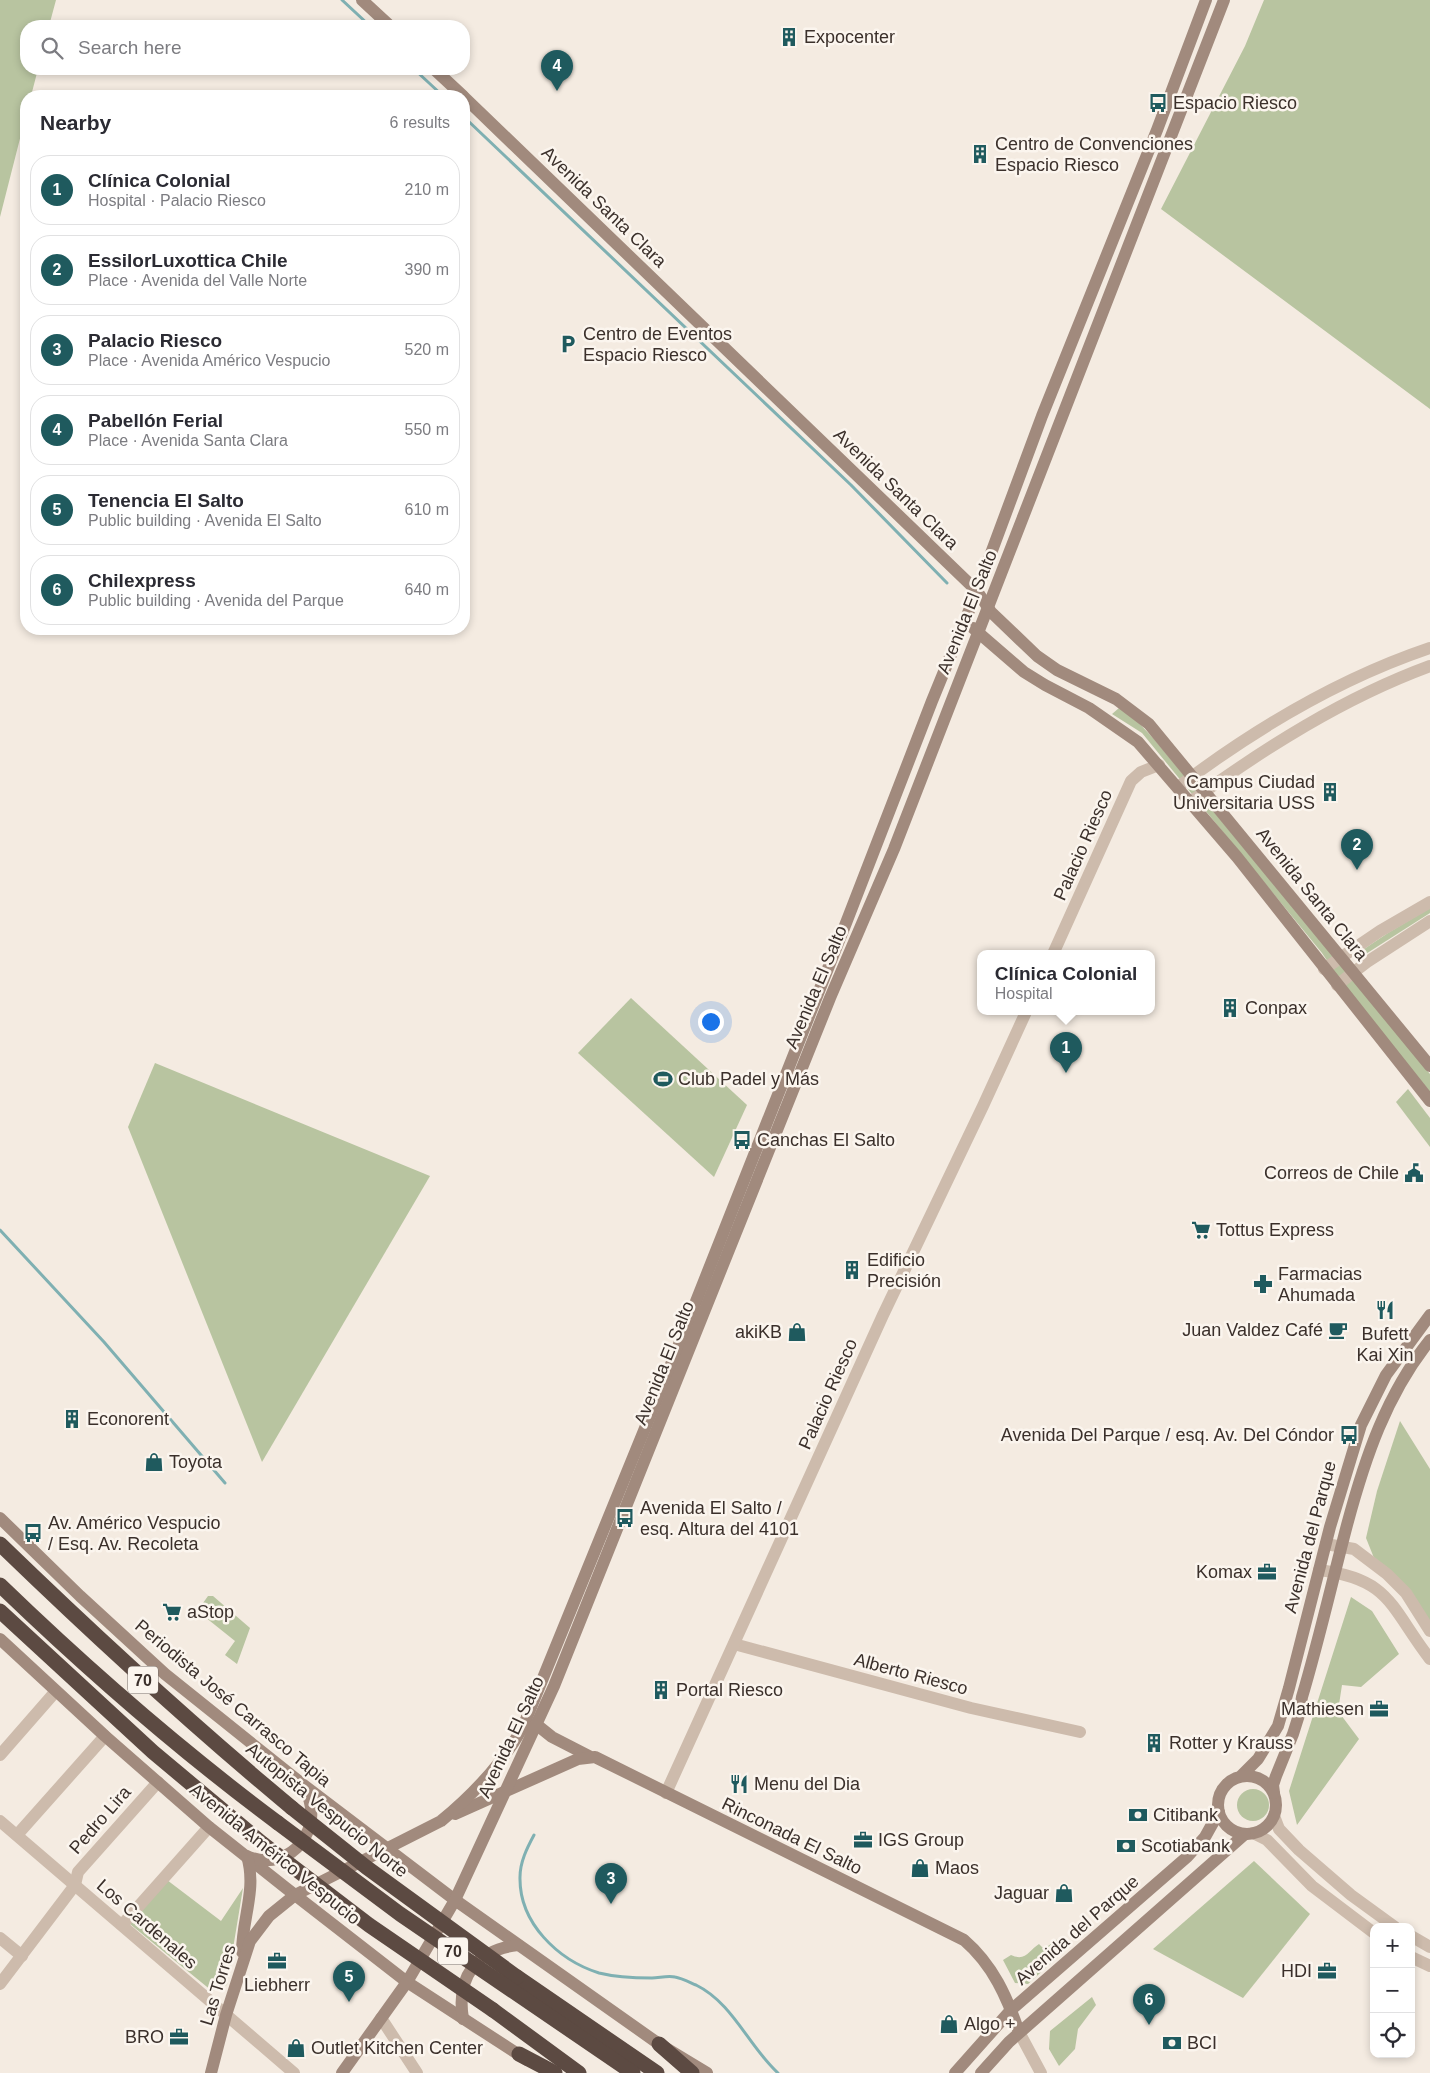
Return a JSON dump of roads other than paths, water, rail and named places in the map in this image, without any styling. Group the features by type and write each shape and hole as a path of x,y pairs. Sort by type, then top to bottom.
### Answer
{"highway":[{"name":"Autopista Vespucio Norte","path":"0,1544 62,1605 164,1698 292,1808 366,1867 516,1977 657,2073"},
{"name":"70","path":"0,1585 114,1690 213,1774 357,1884 633,2073"},
{"path":"0,1611 153,1752 264,1844 369,1924 493,2010 579,2073"},
{"path":"659,2044 692,2073"},
{"path":"520,2054 555,2073"}],"main road":[{"path":"362,0 384,20"},
{"name":"Avenida El Salto","path":"296,1895 388,1850 441,1821 476,1790 503,1758 523,1727 672,1362 976,591 1042,416 1157,130 1206,0"},
{"name":"Avenida El Salto","path":"342,2073 407,1982 455,1900 537,1725 572,1643 830,998 894,849 1224,0"},
{"name":"Avenida Santa Clara","path":"440,75 456,90"},
{"name":"Avenida Santa Clara","path":"470,104 976,591 988,608 1021,643 1048,664 1116,699 1140,715 1193,775 1430,1066"},
{"name":"Avenida Santa Clara","path":"964,621 1035,680 1082,703 1138,742 1237,857 1430,1101"},
{"name":"Avenida del Parque","path":"1242,1775 1258,1759 1278,1726 1352,1448 1368,1407 1396,1360 1430,1315"},
{"name":"Avenida del Parque","path":"1274,1792 1273,1785 1299,1715 1334,1572 1363,1469 1383,1414 1406,1373 1430,1340"},
{"name":"Periodista José Carrasco Tapia","path":"0,1518 80,1596 166,1674 301,1783 455,1900"},
{"name":"Avenida Américo Vespucio","path":"2,1644 209,1827 407,1982 520,2054 545,2073"},
{"name":"Rinconada El Salto","path":"537,1725 552,1737 589,1756 602,1760 964,1940 980,1954 1005,1994 1020,2032"},
{"path":"441,1821 505,1790 589,1756"},
{"path":"981,2073 994,2057 1020,2032 1249,1834 1266,1827 1274,1816 1276,1808 1274,1792 1261,1779 1242,1775 1234,1778 1221,1790 1218,1798 1218,1812 1223,1822 1229,1828 1249,1834"},
{"path":"247,1856 260,1860 274,1859 287,1855 303,1841 311,1822 312,1808 308,1795 301,1783"},
{"name":"Avenida del Parque","path":"955,2073 1011,2010 1187,1858 1212,1827 1218,1812"},
{"path":"242,1961 244,1930 251,1889 251,1872 247,1856"},
{"path":"320,1914 316,1898 319,1889 332,1877"},
{"name":"Las Torres","path":"211,2073 226,2015 250,1941 262,1924 277,1909 296,1895"},
{"path":"455,1900 659,2044 707,2073"},
{"path":"463,2019 461,1993 465,1980 472,1968 481,1958 492,1951 518,1945"}],"street":[{"path":"1178,787 1282,716 1360,675 1430,648"},
{"path":"1190,802 1296,731 1369,691 1430,666"},
{"path":"1360,675 1362,685 1369,691"},
{"path":"1344,683 1352,688 1353,699"},
{"name":"Palacio Riesco","path":"1054,950 1131,781 1141,772 1159,765"},
{"path":"1324,969 1430,902"},
{"path":"1337,985 1430,921"},
{"name":"Palacio Riesco","path":"666,1793 883,1315 984,1106 1025,1015"},
{"path":"1326,1544 1358,1551 1393,1579 1406,1592 1430,1631"},
{"path":"1319,1570 1358,1578 1378,1589 1391,1602 1430,1659"},
{"name":"Alberto Riesco","path":"734,1644 971,1708 1080,1732"},
{"path":"0,1755 56,1691"},
{"path":"17,1835 105,1736"},
{"name":"Pedro Lira","path":"0,1984 75,1885 78,1872 158,1782"},
{"path":"1274,1816 1279,1829 1299,1850 1352,1896 1389,1923"},
{"name":"Los Cardenales","path":"0,1821 294,2073"},
{"path":"122,1925 209,1827"},
{"path":"1249,1834 1267,1840 1312,1886 1370,1930"},
{"path":"0,1938 22,1956"},
{"path":"1415,1938 1430,1947"},
{"path":"1415,1959 1430,1966"},
{"path":"381,2018 417,2073"},
{"path":"1020,2032 1041,2073"}],"waterway":[{"path":"342,0 364,20"},
{"path":"420,75 437,90"},
{"path":"470,123 851,485 947,583"},
{"path":"0,1230 104,1342 225,1483"},
{"path":"534,1835 526,1850 521,1866 521,1894 526,1910 534,1924 556,1949 569,1959 599,1973 652,1978 672,1976 696,1985 709,1993 731,2014 758,2051 778,2073"}],"place":[{"name":"Expocenter","path":"789,37"},
{"name":"Pabellón Ferial","path":"557,91"},
{"name":"Espacio Riesco","path":"1158,103"},
{"name":"Centro de Convenciones Espacio Riesco","path":"980,154"},
{"name":"Centro de Eventos Espacio Riesco","path":"568,344"},
{"name":"Campus Ciudad Universitaria USS","path":"1330,792"},
{"name":"EssilorLuxottica Chile","path":"1357,870"},
{"name":"Conpax","path":"1230,1008"},
{"name":"Clínica Colonial","path":"1066,1073"},
{"name":"Club Padel y Más","path":"663,1079"},
{"name":"Canchas El Salto","path":"742,1140"},
{"name":"Correos de Chile","path":"1414,1173"},
{"name":"Tottus Express","path":"1201,1230"},
{"name":"Edificio Precisión","path":"852,1270"},
{"name":"Farmacias Ahumada","path":"1263,1284"},
{"name":"Bufett Kai Xin","path":"1385,1310"},
{"name":"Juan Valdez Café","path":"1338,1330"},
{"name":"akiKB","path":"797,1332"},
{"name":"Econorent","path":"72,1419"},
{"name":"Avenida Del Parque / esq. Av. Del Cóndor","path":"1349,1435"},
{"name":"Toyota","path":"154,1462"},
{"name":"Avenida El Salto / esq. Altura del 4101","path":"625,1518"},
{"name":"Av. Américo Vespucio / Esq. Av. Recoleta","path":"33,1533"},
{"name":"Komax","path":"1267,1572"},
{"name":"aStop","path":"172,1612"},
{"name":"Portal Riesco","path":"661,1690"},
{"name":"Mathiesen","path":"1379,1709"},
{"name":"Rotter y Krauss","path":"1154,1743"},
{"name":"Menu del Dia","path":"739,1784"},
{"name":"Citibank","path":"1138,1815"},
{"name":"IGS Group","path":"863,1840"},
{"name":"Scotiabank","path":"1126,1846"},
{"name":"Maos","path":"920,1868"},
{"name":"Jaguar","path":"1064,1893"},
{"name":"Palacio Riesco","path":"611,1904"},
{"name":"Liebherr","path":"277,1961"},
{"name":"HDI","path":"1327,1971"},
{"name":"Tenencia El Salto","path":"349,2002"},
{"name":"Algo +","path":"949,2024"},
{"name":"Chilexpress","path":"1149,2025"},
{"name":"BRO","path":"179,2037"},
{"name":"BCI","path":"1172,2043"},
{"name":"Outlet Kitchen Center","path":"296,2048"}]}
